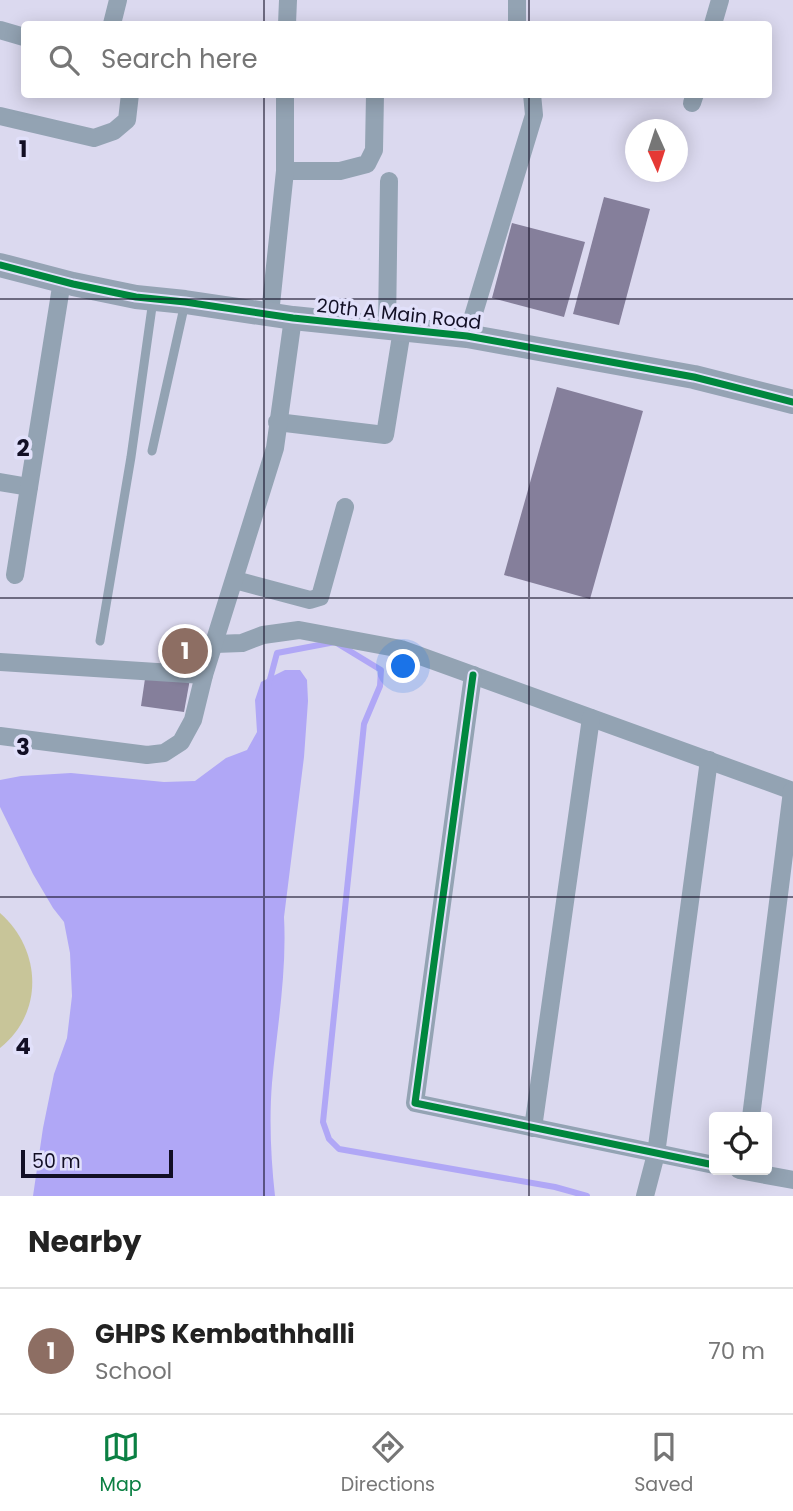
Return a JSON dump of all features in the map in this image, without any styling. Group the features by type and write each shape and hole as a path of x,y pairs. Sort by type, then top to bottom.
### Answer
{"street":[{"path":"114,21 118,0"},
{"path":"287,21 288,0"},
{"path":"714,21 720,0"},
{"path":"0,30 21,36"},
{"path":"0,116 94,138 114,131 127,120 130,98"},
{"path":"0,736 147,755 164,753 181,742 193,720 204,675 275,448 281,316 285,98"},
{"path":"285,171 340,171 367,164 374,150 375,98"},
{"path":"467,337 534,115 532,98"},
{"path":"277,422 385,435 394,329 389,181"},
{"name":"20th A Main Road","path":"0,265 107,292 281,316 467,337 694,377 793,402"},
{"path":"15,575 62,281"},
{"path":"0,482 29,487"},
{"path":"235,580 310,600 320,597 345,507"},
{"path":"215,644 242,643 263,635 299,629 401,649 793,791 752,1112"},
{"path":"0,662 204,675"},
{"path":"473,675 415,1103 709,1164"},
{"path":"533,1128 591,718"},
{"path":"645,1196 656,1154 709,761"},
{"path":"768,1175 793,1180"}],"lane":[{"path":"100,641 131,457 153,299"},
{"path":"152,451 185,302"}],"shaded area":[{"path":"285,670 300,670 307,680 308,701 304,757 284,917 283,980 272,1083 271,1140 275,1196 33,1196 54,1074 67,1038 72,996 70,953 64,922 33,874 0,807 0,780 71,773 164,782 195,781 226,758 247,750 257,732 255,700 261,682"},
{"path":"0,913 24,944 32,981 31,999 25,1017 15,1033 0,1048"}],"building":[{"path":"604,197 650,209 619,325 573,314"},
{"path":"512,223 585,242 564,317 492,298"},
{"path":"557,387 643,411 590,599 504,575"},
{"path":"146,672 190,679 184,712 141,706"}],"waterway":[{"path":"269,683 277,653 335,642 381,670 380,686 364,724 323,1122 329,1139 339,1149 555,1187 587,1196"}],"cycle path":[{"path":"0,265 136,297 293,318 467,336 694,377 793,402"},
{"path":"473,675 415,1103 709,1164"}],"place":[{"name":"GHPS Kembathhalli","path":"185,651"}]}
